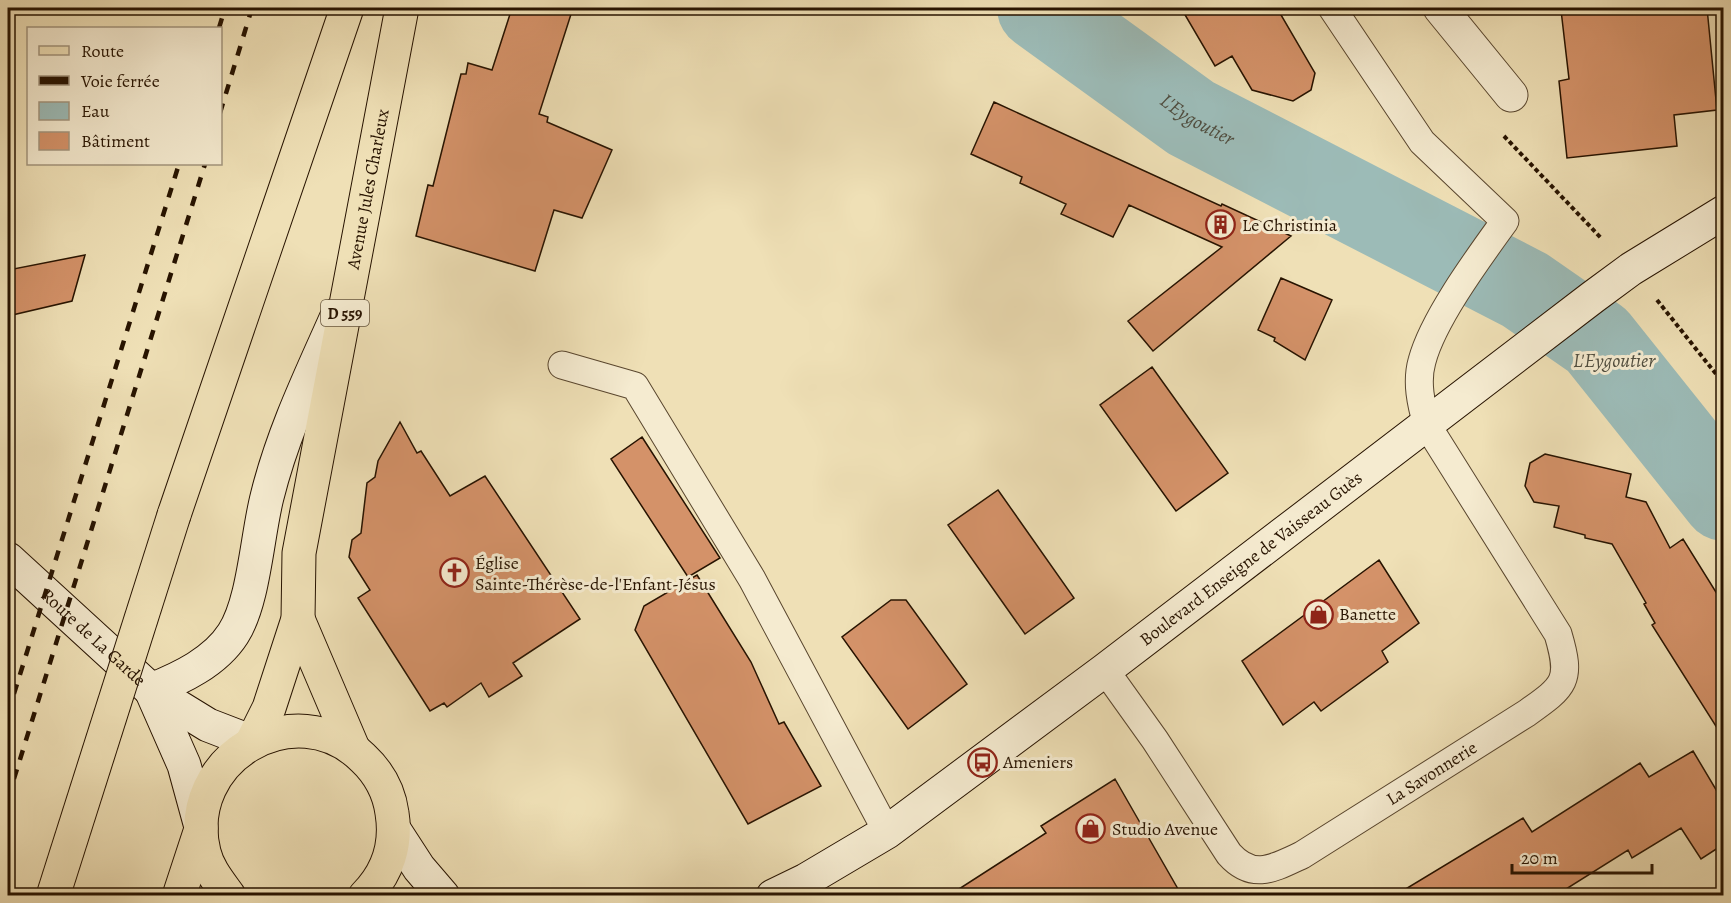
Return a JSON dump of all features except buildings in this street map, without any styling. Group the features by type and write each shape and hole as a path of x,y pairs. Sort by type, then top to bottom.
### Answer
{"main road":[{"path":"53,896 174,515 347,8"},
{"name":"Avenue Jules Charleux","path":"252,742 269,708 298,619 299,553 402,8"},
{"path":"1440,8 1511,95"},
{"name":"Boulevard Enseigne de Vaisseau Guès","path":"774,896 811,888 1105,670 1593,297 1631,269 1724,212"},
{"path":"151,690 170,682 210,658 234,633 243,616 266,498 285,432 349,291"},
{"name":"Route de La Garde","path":"8,559 151,690 208,725 252,742"},
{"name":"Avenue Jules Charleux","path":"298,619 353,748"},
{"name":"Route de La Garde","path":"151,690 184,765 201,827"},
{"path":"229,896 214,876 204,853 201,827 203,806 220,768 252,742 286,731 322,734 353,748 376,771 390,800 395,831 389,860 375,886 365,896"},
{"path":"178,896 201,827"},
{"path":"395,831 419,868 443,896"}],"lane":[{"path":"1332,8 1422,142 1505,221 1432,331 1421,363 1420,399 1427,425"},
{"path":"562,365 635,386 752,579 887,832"},
{"name":"La Savonnerie","path":"1105,670 1229,854 1239,865 1252,871 1302,855 1552,695 1563,681 1567,665 1558,634 1427,425"}],"path":[{"path":"1664,308 1724,384"}],"water":[{"name":"L'Eygoutier","path":"1617,326 1656,365 1723,453 1723,530 1682,462 1645,414 1625,395 1584,372 1569,360"}],"waterway":[{"name":"L'Eygoutier","path":"1039,8 1191,118 1525,290 1597,340 1724,499"}],"railway":[{"path":"219,27 225,8"},
{"path":"222,106 252,8"},
{"path":"8,713 179,165"},
{"path":"8,798 205,165"}],"place":[{"name":"Le Christinia","path":"1221,225"},
{"name":"Église Sainte-Thérèse-de-l'Enfant-Jésus","path":"454,573"},
{"name":"Banette","path":"1318,614"},
{"name":"Ameniers","path":"982,762"},
{"name":"Studio Avenue","path":"1091,829"}]}
